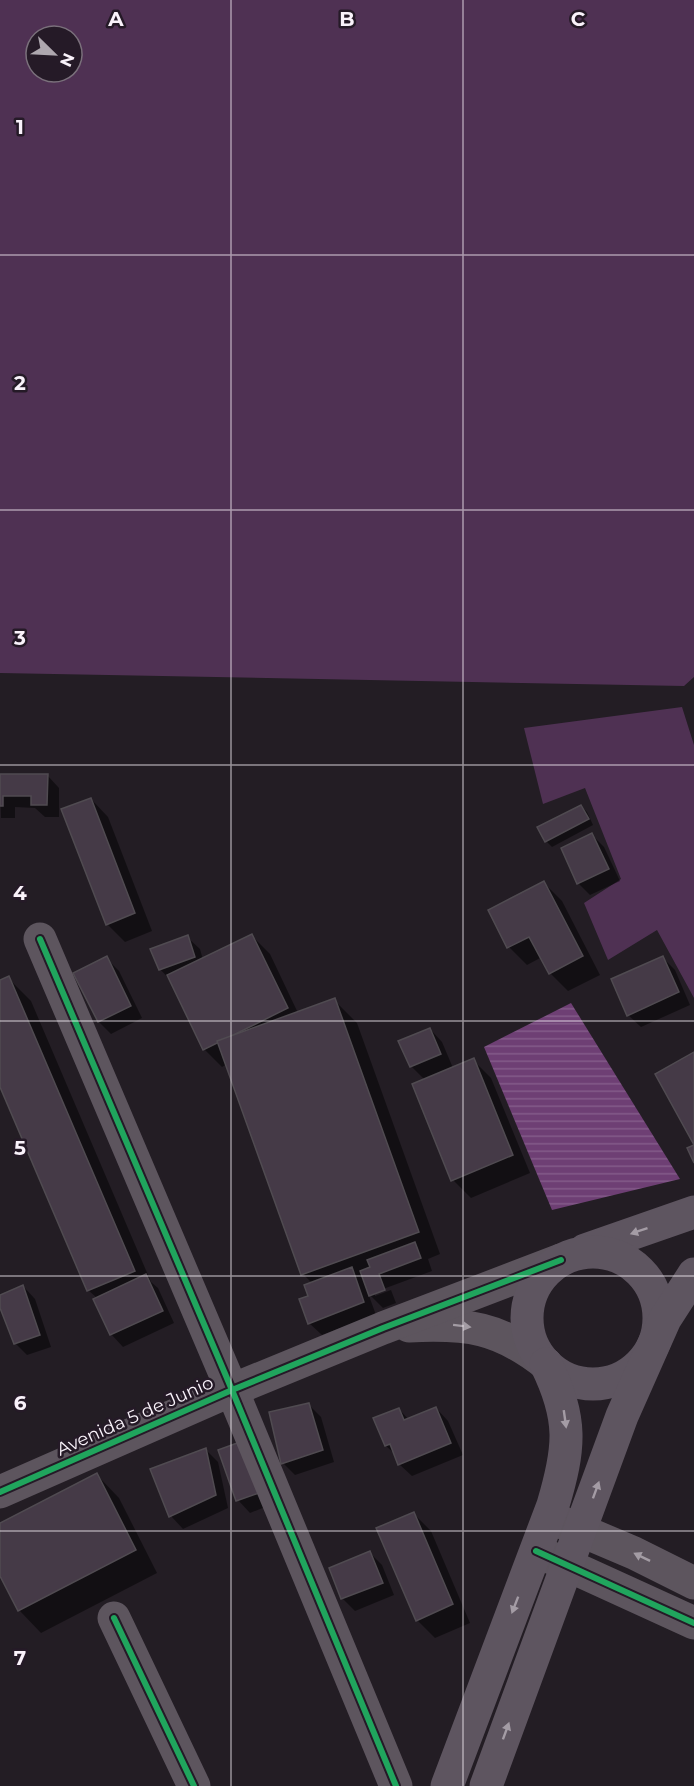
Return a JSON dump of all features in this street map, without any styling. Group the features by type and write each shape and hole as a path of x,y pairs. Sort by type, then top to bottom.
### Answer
{"main road":[{"path":"569,1257 591,1252 607,1253 622,1258 635,1266 645,1277 653,1290 658,1306 659,1321 653,1344 630,1373 601,1384 571,1381 557,1374 536,1353 527,1324 528,1308 539,1280 549,1269 569,1257 694,1212"},
{"path":"486,1786 622,1416 653,1344 678,1296 694,1274"},
{"path":"447,1786 536,1551 566,1458 567,1435 563,1407 557,1386 546,1364"}],"street":[{"path":"40,939 232,1390 396,1786"},
{"name":"Avenida 5 de Junio","path":"0,1492 232,1390 383,1328 569,1257"},
{"path":"383,1328 452,1325 489,1331 525,1347 546,1364"},
{"path":"548,1516 694,1583"},
{"path":"536,1551 694,1623"},
{"path":"114,1618 194,1786"}],"shaded area":[{"path":"0,0 694,0 694,677 684,686 0,673"},
{"path":"682,707 694,745 694,998 657,930 608,960 584,903 621,879 585,788 543,804 524,728"},
{"path":"571,1003 680,1179 552,1210 484,1047"}],"building":[{"path":"0,774 48,774 47,805 31,805 31,796 3,796 3,806 0,806"},
{"path":"91,798 135,913 106,925 61,809"},
{"path":"581,805 589,819 545,842 537,827"},
{"path":"592,833 609,869 577,884 561,848"},
{"path":"544,881 583,956 549,974 529,937 507,948 488,910"},
{"path":"252,934 288,1008 203,1050 167,975"},
{"path":"188,935 195,957 159,970 150,949"},
{"path":"107,956 131,1006 98,1022 73,973"},
{"path":"663,956 679,992 627,1016 611,979"},
{"path":"9,976 135,1271 87,1291 0,1087 0,980"},
{"path":"335,998 419,1232 301,1275 217,1041"},
{"path":"430,1028 441,1054 410,1067 398,1041"},
{"path":"694,1052 694,1145 655,1074"},
{"path":"474,1058 513,1155 451,1181 412,1084"},
{"path":"694,1145 694,1163 687,1148"},
{"path":"415,1242 421,1258 379,1274 385,1290 369,1296 360,1271 370,1267 367,1260"},
{"path":"352,1267 364,1302 308,1324 299,1299 308,1296 304,1285"},
{"path":"146,1274 163,1311 110,1335 93,1299"},
{"path":"23,1285 40,1335 14,1344 0,1308 0,1295"},
{"path":"309,1403 323,1450 281,1464 269,1412"},
{"path":"436,1407 451,1443 398,1465 390,1444 385,1446 373,1418 399,1408 404,1420"},
{"path":"240,1442 259,1493 236,1501 218,1450"},
{"path":"206,1448 216,1495 169,1517 150,1469"},
{"path":"97,1473 136,1550 18,1611 0,1576 0,1523"},
{"path":"414,1512 453,1604 416,1621 376,1528"},
{"path":"370,1551 383,1583 341,1599 329,1568"}],"cycle path":[{"path":"40,939 232,1390 396,1786"},
{"path":"0,1492 232,1390 383,1328 561,1260"},
{"path":"536,1551 694,1623"},
{"path":"114,1618 194,1786"}]}
